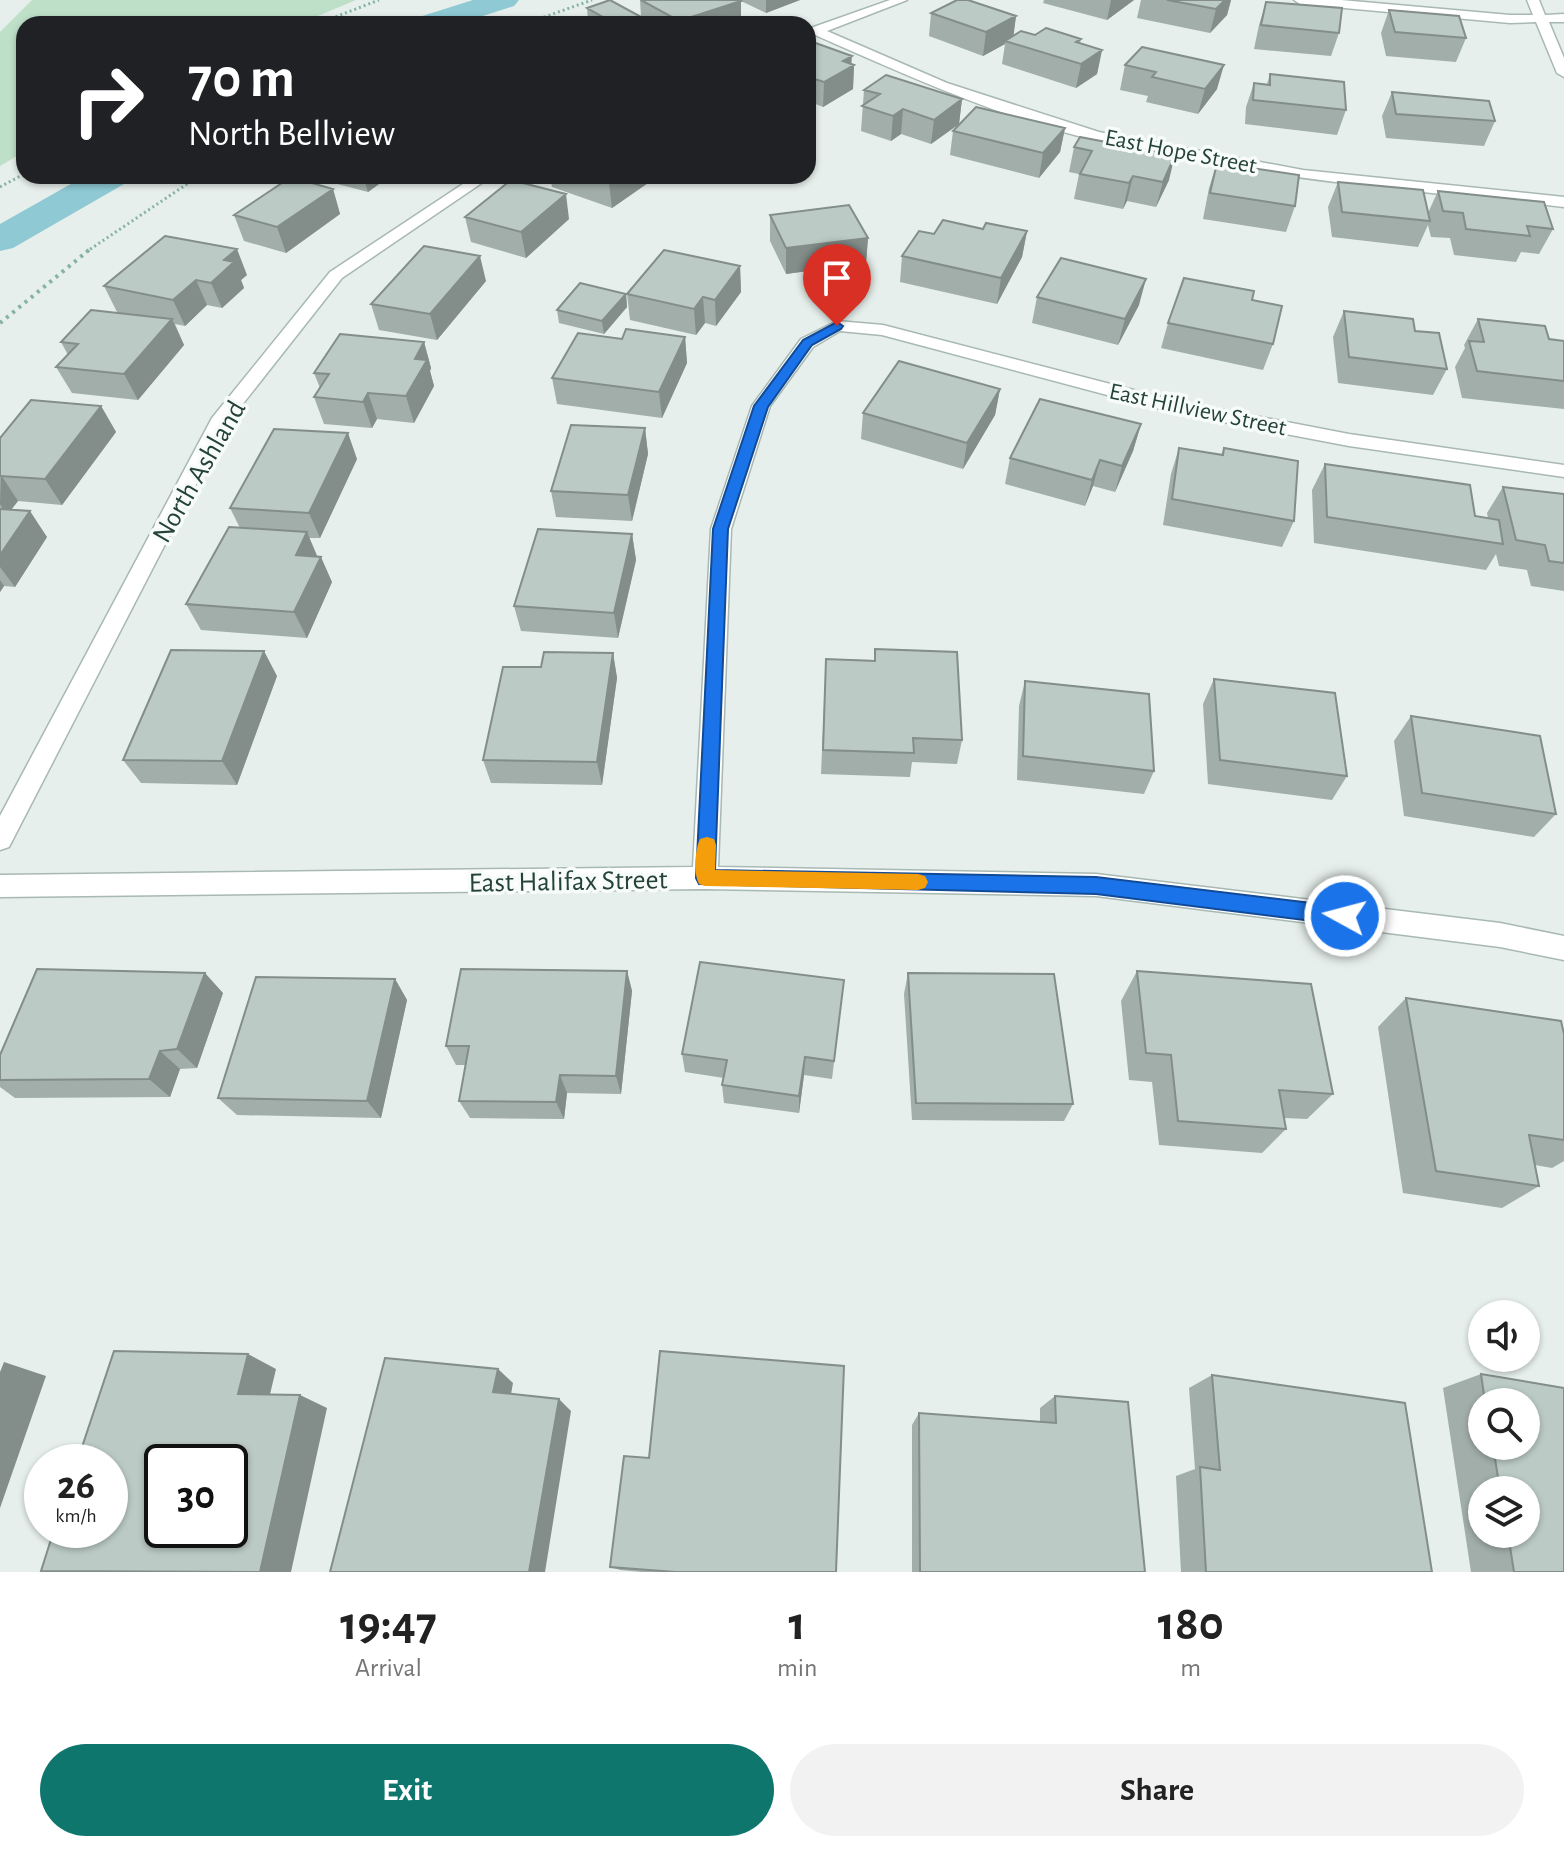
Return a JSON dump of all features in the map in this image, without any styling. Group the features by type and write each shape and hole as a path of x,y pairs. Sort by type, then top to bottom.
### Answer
{"street":[{"path":"816,31 901,0"},
{"path":"1300,0 1541,19 1564,18"},
{"path":"1533,0 1564,73"},
{"name":"East Hope Street","path":"816,34 942,86 1096,136 1303,174 1564,202"},
{"name":"North Ashland","path":"0,840 219,422 336,275 473,184"},
{"name":"East Hillview Street","path":"705,878 721,529 761,406 807,343 837,326 883,330 1171,406 1349,440 1564,471"},
{"name":"East Halifax Street","path":"0,886 705,878 1096,885 1500,935 1564,948"}],"path":[{"path":"338,16 379,0"},
{"path":"547,16 592,0"},
{"path":"0,323 25,299 101,239 187,184"}],"green space":[{"path":"32,0 356,0 318,16 16,16"},
{"path":"16,16 16,157 0,166 0,32"}],"building":[{"path":"610,0 639,16 601,16 587,8"},
{"path":"641,0 741,1 694,16 670,16"},
{"path":"957,0 968,0 1016,16 986,32 931,13"},
{"path":"1167,0 1225,0 1216,9"},
{"path":"1266,2 1342,8 1339,33 1261,25"},
{"path":"1389,10 1459,16 1466,38 1395,32"},
{"path":"1046,28 1081,39 1076,42 1102,50 1081,64 1005,41 1021,31 1035,35"},
{"path":"816,43 852,56 843,61 854,65 824,82 816,80"},
{"path":"1142,47 1224,65 1205,89 1152,77 1156,72 1125,65"},
{"path":"1270,74 1344,82 1346,110 1253,100 1254,83 1270,85"},
{"path":"886,75 962,99 934,120 903,109 893,116 862,106 880,94 864,90"},
{"path":"1392,92 1489,101 1495,121 1396,114"},
{"path":"976,107 1065,128 1043,153 953,131"},
{"path":"1080,137 1175,155 1163,182 1133,176 1129,183 1080,174 1092,151 1074,147"},
{"path":"1217,163 1299,175 1295,206 1210,193"},
{"path":"1338,182 1423,190 1430,221 1342,212"},
{"path":"280,184 316,184 333,189 277,227 234,215"},
{"path":"506,184 527,184 566,194 521,232 465,217"},
{"path":"1438,191 1544,202 1553,229 1527,226 1530,236 1466,229 1463,213 1443,211"},
{"path":"849,205 868,238 786,248 770,215"},
{"path":"943,220 983,229 986,223 1027,231 1001,278 902,256 919,231 934,234"},
{"path":"165,236 237,249 224,260 234,262 211,283 196,280 173,300 104,286"},
{"path":"424,246 480,256 430,314 371,304"},
{"path":"664,250 740,266 715,300 703,297 694,309 627,294"},
{"path":"1061,258 1146,279 1125,319 1037,297"},
{"path":"1184,278 1254,291 1252,300 1282,306 1273,344 1168,323"},
{"path":"580,283 626,294 602,321 557,310"},
{"path":"91,310 172,319 124,374 56,367 78,344 61,342"},
{"path":"1344,311 1413,319 1415,331 1439,333 1447,369 1349,357"},
{"path":"1478,319 1545,326 1549,339 1564,341 1564,381 1477,371 1469,341 1484,342"},
{"path":"626,329 685,337 659,392 552,378 578,333 622,339"},
{"path":"340,334 424,342 415,359 427,360 406,396 368,393 363,402 314,397 329,374 314,373"},
{"path":"899,361 1000,389 967,443 863,413"},
{"path":"1040,399 1141,424 1122,466 1100,460 1092,480 1010,458"},
{"path":"31,400 101,406 45,479 0,476 0,438"},
{"path":"571,425 645,428 628,495 551,491"},
{"path":"274,429 348,433 309,513 230,508"},
{"path":"1179,448 1223,455 1224,448 1298,461 1294,521 1172,499"},
{"path":"1325,464 1470,485 1475,516 1499,520 1503,544 1327,517"},
{"path":"1503,487 1564,494 1564,563 1549,561 1545,545 1516,540"},
{"path":"0,509 30,511 0,555"},
{"path":"229,527 307,532 296,555 321,557 294,612 186,604"},
{"path":"538,529 632,534 614,613 514,606"},
{"path":"875,649 957,652 962,740 913,738 914,753 823,750 826,659 875,661"},
{"path":"171,650 264,651 222,761 123,760"},
{"path":"544,652 613,653 597,762 483,760 503,667 541,667"},
{"path":"1214,679 1335,693 1347,776 1220,760"},
{"path":"1025,681 1149,694 1154,771 1023,756"},
{"path":"1411,716 1540,736 1556,814 1422,793"},
{"path":"700,962 844,980 834,1061 805,1057 799,1096 722,1085 727,1060 682,1054"},
{"path":"37,969 205,973 177,1049 160,1051 149,1079 0,1080 0,1055"},
{"path":"461,969 627,971 616,1076 560,1075 556,1102 459,1101 469,1046 446,1046"},
{"path":"1137,971 1311,984 1333,1094 1279,1090 1286,1129 1178,1121 1171,1055 1146,1053"},
{"path":"908,973 1054,974 1073,1104 916,1103"},
{"path":"256,977 395,979 367,1101 218,1098"},
{"path":"1406,998 1561,1021 1564,1034 1564,1140 1529,1135 1539,1186 1436,1171"},
{"path":"114,1351 248,1354 238,1394 300,1395 260,1572 41,1571 48,1548 128,1548 128,1444 83,1444"},
{"path":"660,1351 844,1366 836,1572 675,1572 610,1567 624,1456 649,1458"},
{"path":"385,1358 498,1369 493,1392 559,1399 529,1572 330,1572"},
{"path":"1481,1374 1564,1388 1564,1572 1514,1572 1510,1548 1540,1548 1540,1476 1498,1476 1495,1460 1540,1460 1540,1388 1483,1388"},
{"path":"1212,1375 1405,1403 1432,1572 1206,1572 1200,1467 1220,1470"},
{"path":"1055,1396 1128,1402 1145,1572 920,1572 919,1413 1056,1423"}],"waterway":[{"path":"453,16 504,0"},
{"path":"0,240 97,184"}],"slow traffic":[{"path":"707,845 705,878 918,882"}],"route":[{"path":"837,326 807,343 761,406 721,529 705,878 1096,885 1345,916"}]}
